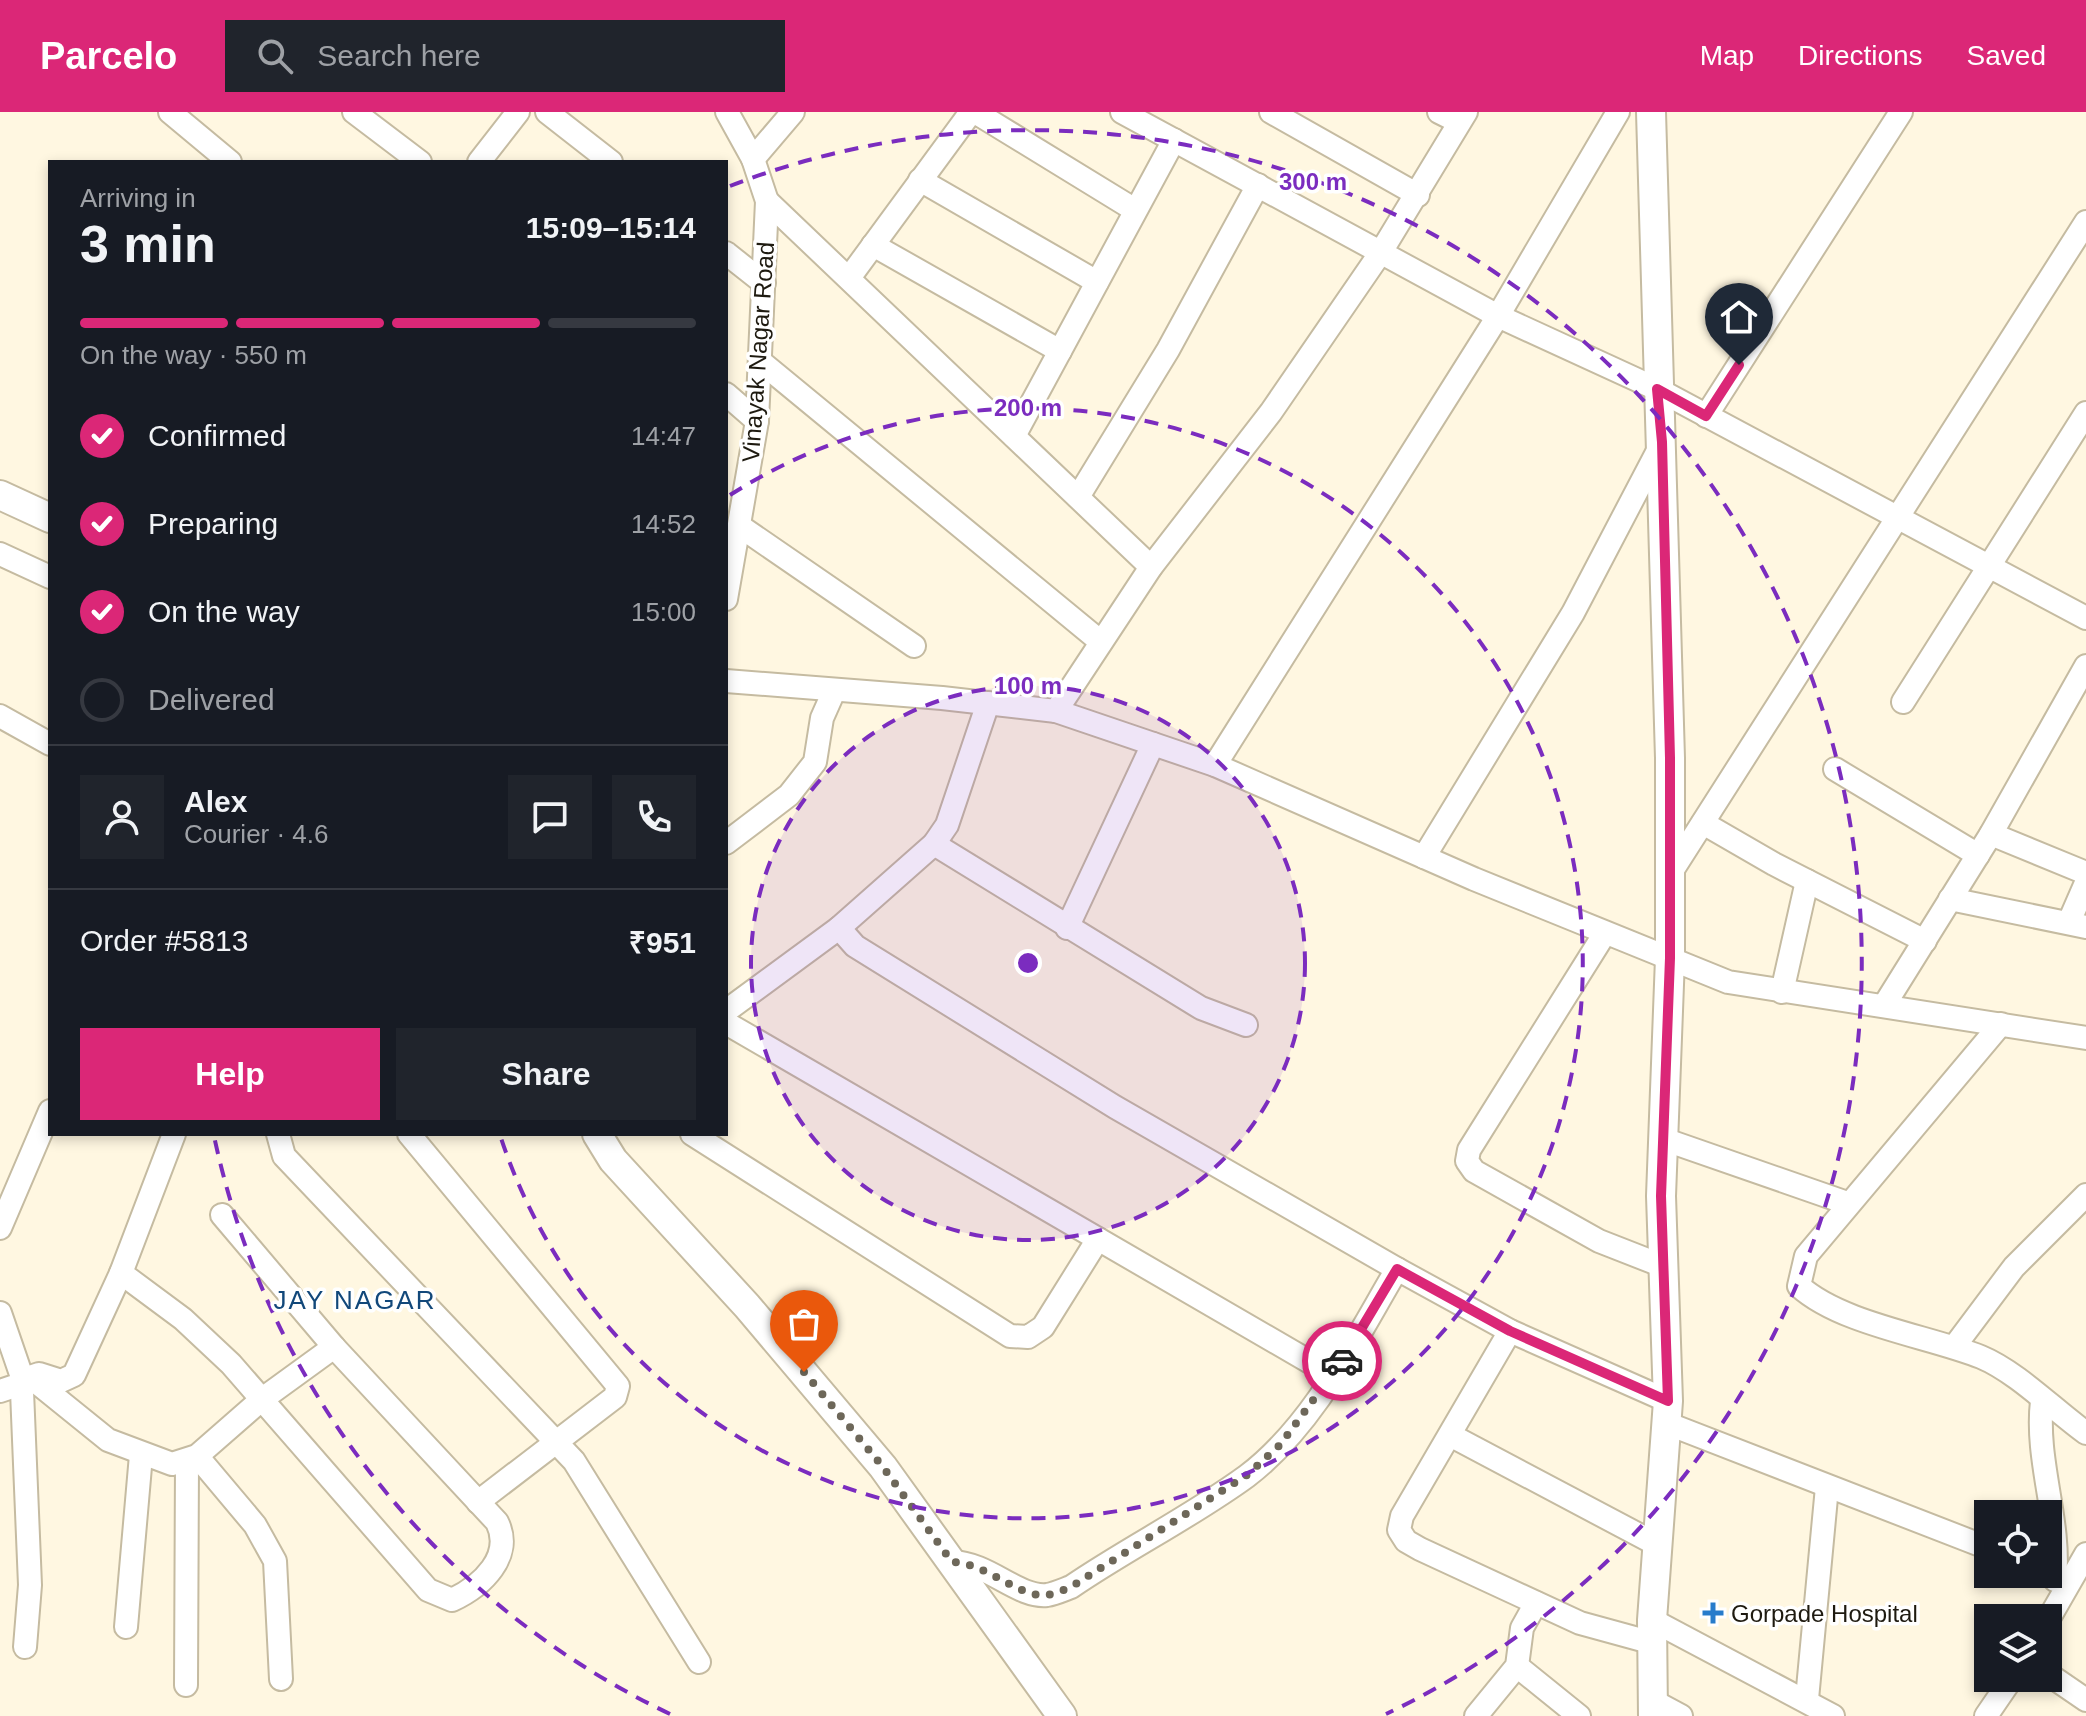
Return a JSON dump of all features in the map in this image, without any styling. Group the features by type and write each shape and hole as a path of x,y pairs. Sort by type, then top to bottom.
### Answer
{"main road":[{"path":"1651,112 1657,389 1662,442 1670,874 1663,1139 1667,1412 1656,1544 1652,1631 1653,1709"},
{"path":"0,495 48,517"},
{"path":"598,1136 613,1160 747,1306 883,1467 1062,1716"}],"street":[{"path":"170,112 228,160"},
{"path":"354,112 417,160"},
{"path":"481,160 518,112"},
{"path":"547,112 608,160"},
{"name":"Vinayak Nagar Road","path":"727,112 753,159 767,201 757,421 728,590"},
{"path":"753,159 793,112"},
{"path":"849,278 973,112 1135,210"},
{"path":"1122,112 1498,316 1657,389 2086,618"},
{"path":"1271,112 1418,195"},
{"path":"1056,711 1151,567 1271,412 1418,195 1462,117 1439,112"},
{"path":"1215,765 1498,316 1618,112"},
{"path":"1706,416 1901,112"},
{"path":"1014,436 1174,140"},
{"path":"920,180 1097,282"},
{"path":"1078,497 1168,350 1258,185"},
{"path":"767,201 1151,567"},
{"path":"1670,874 2086,222"},
{"path":"873,245 1060,351"},
{"path":"728,255 764,283"},
{"path":"761,362 1101,642"},
{"path":"728,396 757,421"},
{"path":"1903,702 2086,413"},
{"path":"1424,857 1573,613 1662,442"},
{"path":"741,527 914,646"},
{"path":"0,554 48,576"},
{"path":"1885,1004 2078,699 2086,666"},
{"path":"728,681 1056,711 1215,765 1424,857 1728,982 1782,992 1885,1004 2086,1038"},
{"path":"728,841 789,795 815,762 822,718 834,691"},
{"path":"728,1010 839,928 934,844 947,825 988,703"},
{"path":"0,716 48,743"},
{"path":"1067,928 1153,744"},
{"path":"1835,769 1978,855"},
{"path":"1703,823 1807,881 1925,941"},
{"path":"1991,834 2086,873"},
{"path":"934,844 1201,1008 1246,1025"},
{"path":"1782,992 1807,881"},
{"path":"1950,899 2077,924 2086,883"},
{"path":"839,928 855,946 1115,1107 1510,1331 1667,1412 1827,1487 1974,1543"},
{"path":"1605,933 1469,1150 1467,1161 1474,1171 1599,1241 1663,1266"},
{"path":"728,1024 1334,1376"},
{"path":"2001,1024 1847,1203 1806,1256 1799,1286 1835,1307 1900,1333 1954,1347 2003,1369 2086,1433"},
{"path":"0,1228 48,1116"},
{"path":"0,1391 39,1374 61,1381 74,1375 121,1273 173,1136"},
{"path":"279,1136 284,1156 554,1441 590,1483 699,1662"},
{"path":"411,1136 616,1380 615,1397 478,1502"},
{"path":"695,1136 1010,1336 1028,1337 1043,1327 1098,1239"},
{"path":"1663,1139 1847,1203"},
{"path":"1954,1347 2014,1267 2085,1199"},
{"path":"121,1273 183,1319 231,1364 437,1597 452,1600 464,1595 492,1568 503,1552 505,1537 497,1522 334,1347 222,1215"},
{"path":"952,1562 972,1563 1032,1594 1047,1595 1071,1587 1247,1475 1280,1445 1334,1376 1397,1269"},
{"path":"0,1313 27,1380 30,1585 25,1647"},
{"path":"1510,1331 1402,1516 1399,1530 1406,1541 1602,1631 1652,1631 1807,1699 1833,1716"},
{"path":"27,1380 108,1440 141,1455 172,1464 192,1459 261,1400 334,1347"},
{"path":"2042,1401 2040,1436 2051,1500"},
{"path":"1450,1435 1656,1544"},
{"path":"126,1627 141,1455"},
{"path":"192,1459 255,1525 275,1561 281,1679"},
{"path":"186,1685 192,1459"},
{"path":"1807,1699 1827,1487"},
{"path":"2062,1574 2086,1554"},
{"path":"1476,1716 1517,1666 1522,1628 1536,1603"},
{"path":"1517,1666 1579,1716"},
{"path":"2062,1684 2086,1700"},
{"path":"1986,1716 2002,1692"},
{"path":"1653,1709 1681,1716"}],"way so far":[{"path":"804,1372 883,1467 952,1562 972,1563 1032,1594 1047,1595 1071,1587 1247,1475 1280,1445 1334,1376 1342,1361"}],"place":[{"name":"Gorpade Hospital","path":"1713,1613"}],"district":[{"name":"JAY NAGAR","path":"355,1300"}],"route":[{"path":"1342,1361 1397,1269 1510,1331 1668,1401 1661,1196 1670,958 1670,758 1662,442 1657,389 1706,416 1739,365"}]}
